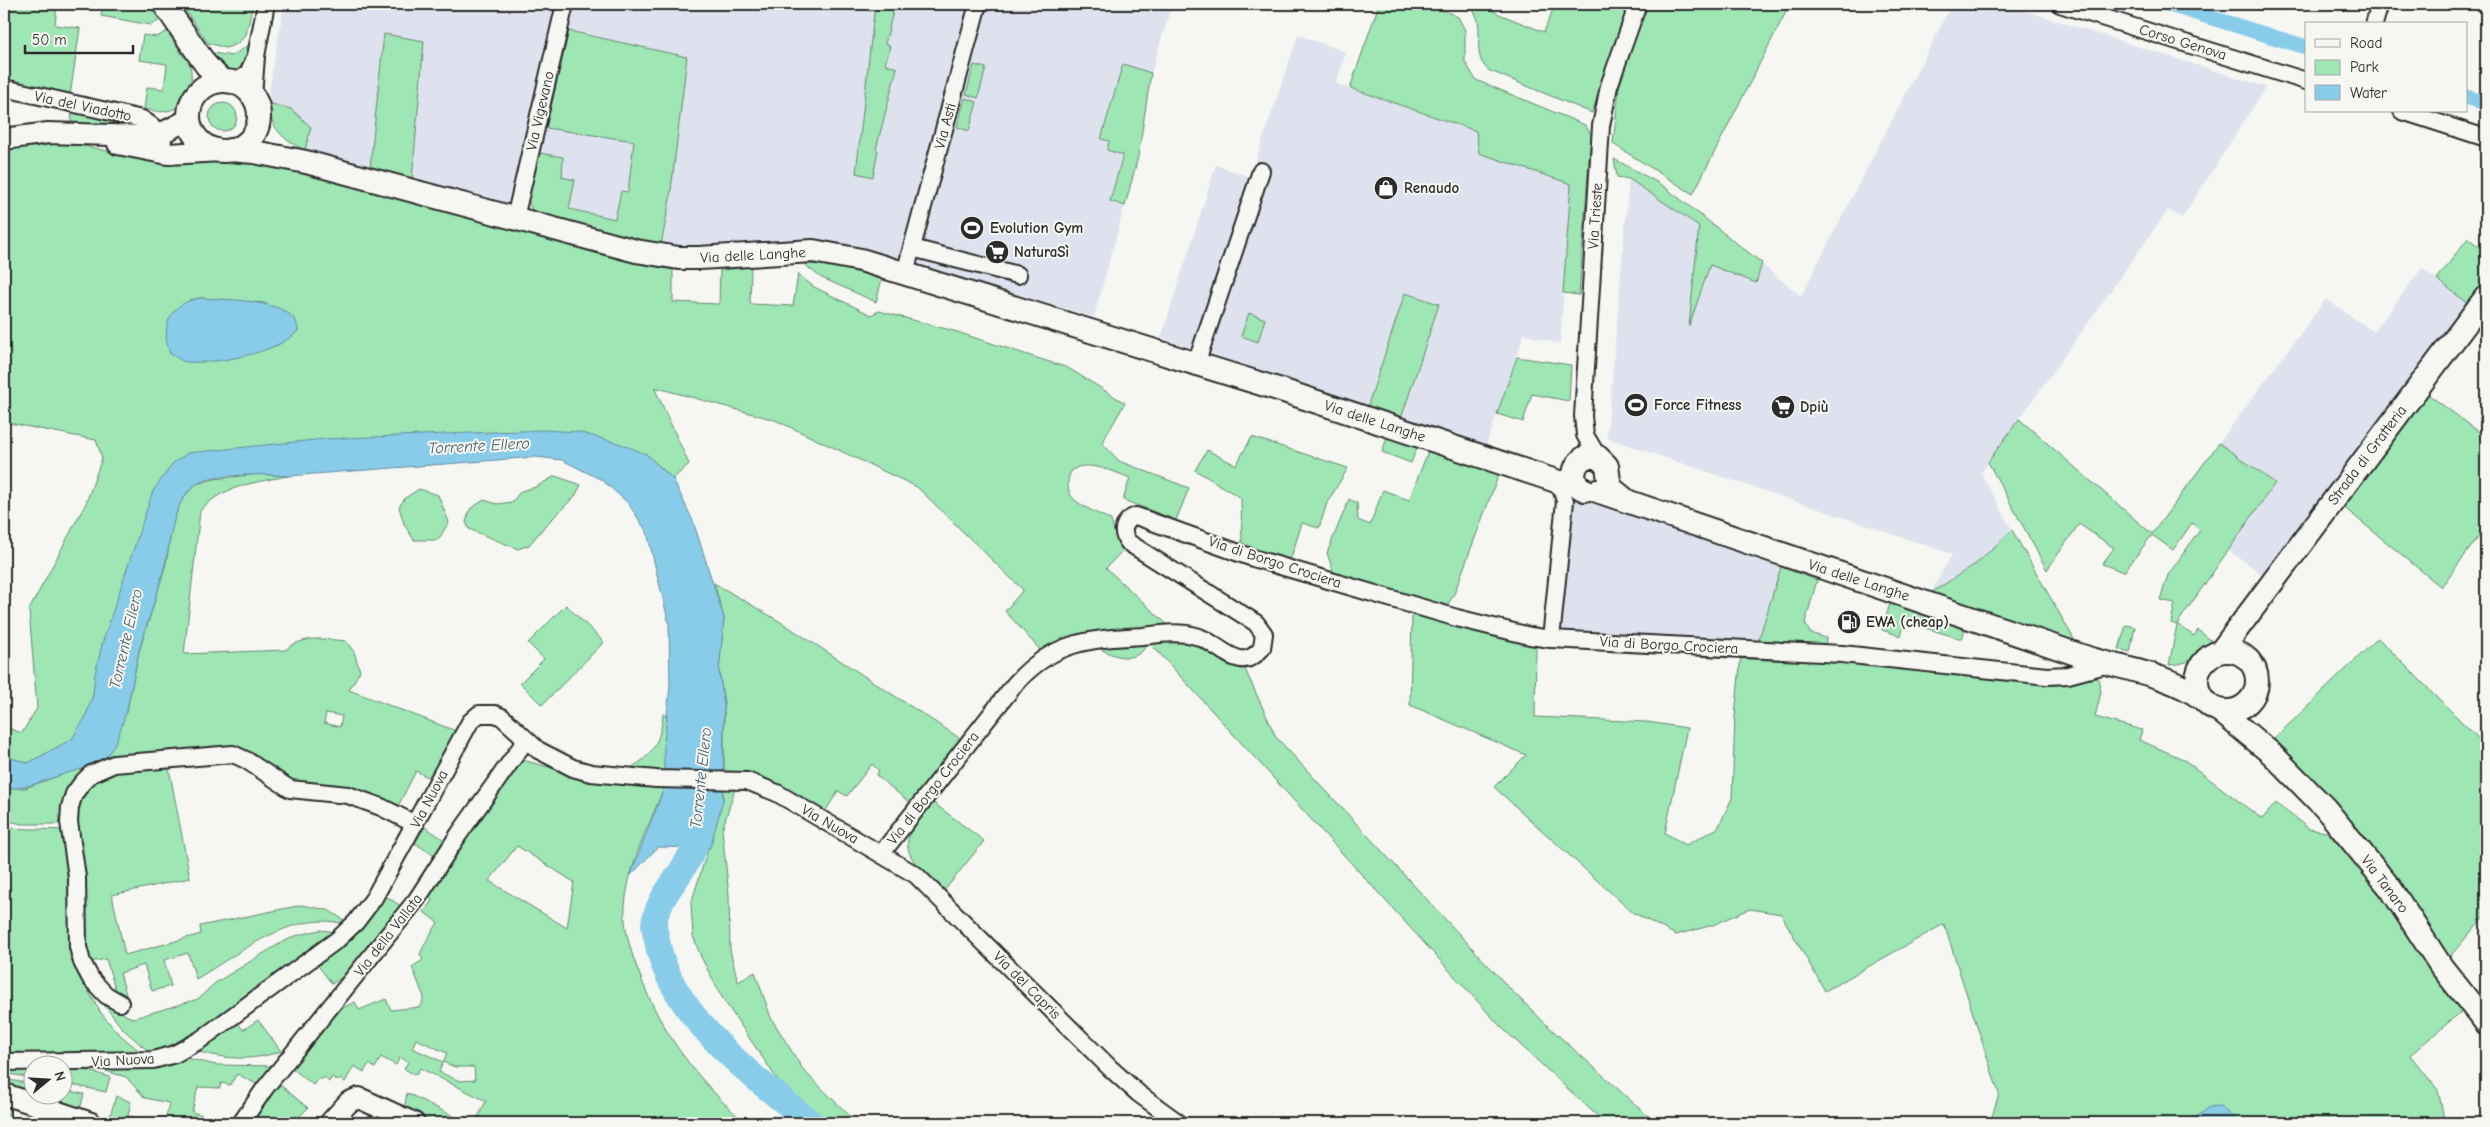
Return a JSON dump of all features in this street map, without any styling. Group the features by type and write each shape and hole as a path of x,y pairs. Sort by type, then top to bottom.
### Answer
{"main road":[{"path":"164,4 206,65 228,87 258,108 258,125 248,142 225,151"},
{"path":"189,119 190,105 196,93 228,87"},
{"name":"Via delle Langhe","path":"189,119 192,131 199,141 209,148 225,151 254,152 306,162 636,251 679,258 813,251 842,256 905,273 1196,364 1572,470 1582,489 1590,492 1603,485 1630,503 2109,664 2147,674 2186,688 2209,706 2220,711"},
{"name":"Via delle Langhe","path":"258,125 274,142 306,162"},
{"name":"Strada di Gratteria","path":"2221,651 2486,297"},
{"path":"1572,470 1607,466 1603,485"},
{"name":"Strada di Gratteria","path":"2244,656 2243,638 2249,614"},
{"path":"2220,711 2232,711 2243,707 2252,699 2256,688 2257,676 2252,665 2244,656 2233,651 2221,651"},
{"name":"Via delle Langhe","path":"2147,674 2178,675 2200,667 2210,655 2221,651"},
{"path":"2200,667 2196,687 2201,698"},
{"name":"Via Tanaro","path":"2252,699 2252,711 2259,732 2272,754"},
{"name":"Via Tanaro","path":"2220,711 2272,754 2324,808 2378,872 2441,966 2486,1023"}],"street":[{"path":"228,87 256,56 266,4"},
{"name":"Via Vigevano","path":"515,218 565,4"},
{"name":"Via Asti","path":"905,273 978,4"},
{"name":"Via Trieste","path":"1551,639 1564,501 1561,488 1572,470 1585,435 1584,377 1603,112 1609,86 1638,4"},
{"name":"Corso Genova","path":"2060,4 2305,81"},
{"path":"2375,22 2380,4"},
{"name":"Via del Viadotto","path":"4,88 135,117 148,122 176,155"},
{"path":"2405,112 2486,138"},
{"path":"4,139 48,133 142,136 157,134 189,119"},
{"path":"70,134 176,155 225,151"},
{"path":"1196,364 1261,170"},
{"path":"912,248 1018,275"},
{"name":"Via di Borgo Crociera","path":"882,854 1014,684 1030,667 1057,650 1089,640 1178,633 1205,639 1240,659 1252,658 1262,648 1264,634 1256,623 1129,543 1123,533 1124,527 1130,518 1136,516 1253,558 1457,618 1551,639 1847,654 2047,676 2068,675 2109,664"},
{"name":"Via Nuova","path":"4,1062 153,1060 170,1056 190,1046 348,930 374,898 474,718 479,714 495,714 502,717 543,753 582,770 614,776 747,781 764,787 882,854"},
{"name":"Via della Vallata","path":"241,1123 265,1088 417,899 464,826 526,740"},
{"path":"120,1003 106,995 90,979 82,962 78,947 77,877 69,812 74,794 91,774 114,764 233,754 246,760 290,789 348,795 382,807 416,824"},
{"name":"Via del Capris","path":"882,854 916,874 1110,1068 1139,1094 1175,1121"},
{"path":"4,1094 91,1123"},
{"path":"330,1123 349,1102 358,1098 414,1123"}],"shaded area":[{"path":"284,4 1172,4 1151,73 1138,157 1094,317 847,245 801,240 683,247 648,243 305,150 280,134 269,116 269,91"},
{"path":"1952,4 2004,4 2266,87 2182,218 2168,210 1981,473 2012,530 1977,563 1931,593 1952,554 1607,438 1629,179 1699,226 1700,214 1801,296"},
{"path":"1298,35 1346,52 1336,84 1476,131 1479,153 1571,184 1560,344 1524,334 1486,446 1161,338 1216,165 1250,177"},
{"path":"2422,268 2468,304 2265,576 2228,550 2275,483 2219,443 2326,299 2374,332"},
{"path":"1573,497 1781,567 1758,642 1559,632"}],"green space":[{"path":"4,4 57,4 55,25 80,28 70,96 4,79"},
{"path":"103,4 149,4 160,20 151,25 101,16"},
{"path":"181,4 253,4 246,35 237,44 226,48 208,43"},
{"path":"875,4 895,4 885,44 890,46 885,64 897,68 876,149 878,150 873,177 856,173"},
{"path":"1379,4 1431,4 1458,17 1465,30 1465,62 1476,80 1585,125 1591,134 1579,295 1563,293 1571,184 1479,153 1476,131 1350,88"},
{"path":"1466,4 1480,4 1499,14 1544,32 1555,4 1629,4 1592,113 1488,70 1479,54 1479,27 1477,19 1474,11"},
{"path":"1646,4 1790,4 1693,194 1613,144 1619,88 1628,55"},
{"path":"167,31 189,63 191,72 190,89 182,103 175,108 161,112 144,109 147,87 164,89 167,64 139,60 143,35 157,37"},
{"path":"569,31 687,57 670,199 661,245 534,214 528,200 539,153 563,157 562,177 575,180 569,209 615,219 621,191 628,192 634,141 546,128"},
{"path":"384,34 424,41 412,180 370,168"},
{"path":"250,44 246,61 233,75 224,70 213,53 232,56"},
{"path":"1123,64 1151,73 1138,157 1125,206 1110,201 1123,155 1107,150 1109,141 1101,139"},
{"path":"974,65 986,68 978,98 966,94"},
{"path":"965,98 977,102 969,131 957,127"},
{"path":"223,103 233,107 237,117 233,127 223,131 213,127 209,117 213,107"},
{"path":"268,103 291,109 311,127 305,150 290,142 279,132 269,112"},
{"path":"72,112 132,124 131,127 71,123"},
{"path":"58,144 84,146 171,165 223,160 284,167 398,196 617,259 673,270 673,302 719,304 720,270 751,267 750,304 793,306 798,274 814,287 871,315 879,311 954,331 1068,368 1125,403 1102,443 1119,461 1189,488 1176,520 1123,500 1130,478 1114,472 1093,466 1075,468 1070,474 1068,484 1068,489 1076,501 1111,520 1116,539 1124,549 1106,568 1171,628 1042,652 1005,611 1023,590 917,487 775,420 654,387 689,464 673,479 646,454 188,453 103,641 90,706 79,730 62,747 28,763 4,756 4,727 22,733 37,708 29,610 86,503 102,458 96,440 4,422 4,150","holes":["200,298 265,303 298,331 276,346 189,300"]},
{"path":"1614,159 1662,185 1762,263 1756,283 1710,265 1689,326 1699,226 1629,179 1617,177"},
{"path":"2468,238 2486,252 2486,280 2468,304 2437,279"},
{"path":"804,264 836,266 882,279 876,302 820,277"},
{"path":"1405,293 1439,304 1401,419 1367,408"},
{"path":"1249,313 1265,319 1258,342 1241,336"},
{"path":"1517,357 1571,365 1569,401 1532,394 1523,422 1497,414"},
{"path":"2425,392 2486,437 2486,527 2441,587 2341,505"},
{"path":"2019,419 2152,534 2219,443 2275,483 2177,624 2194,636 2198,630 2214,643 2205,652 2194,659 2169,665 2177,625 2171,623 2175,603 2160,600 2168,575 2200,530 2192,523 2173,550 2152,535 2124,572 2102,564 2114,548 2079,524 2047,570 1988,462"},
{"path":"1388,435 1418,445 1411,463 1382,452"},
{"path":"1252,437 1348,468 1327,503 1319,528 1302,523 1290,561 1242,545 1241,498 1195,470 1207,450 1236,465"},
{"path":"1429,449 1500,471 1454,594 1446,607 1334,573 1327,553 1349,499 1357,503 1358,520 1370,525 1383,490 1409,500"},
{"path":"259,474 288,476 240,486 218,496 200,511 184,654 285,650 299,642 314,639 346,641 354,652 360,671 349,690 456,731 431,779 416,771 396,810 292,786 249,757 99,766 65,824 22,824 4,820 4,788 25,788 102,760 127,710 139,652 166,564 172,526 181,500 196,484 214,479","holes":["326,713 342,716 340,727 324,723"]},
{"path":"555,476 581,485 575,496 529,545 518,549 469,529 466,522 470,509 484,500 497,504 512,502 521,491 536,487"},
{"path":"419,489 438,495 449,522 438,540 414,540 404,524 399,507 405,498"},
{"path":"2012,530 2075,641 1931,593 1977,563"},
{"path":"1781,567 1817,580 1805,623 1810,633 1826,638 1825,646 1758,642"},
{"path":"714,583 784,624 961,739 910,803 876,775 879,771 872,764 847,796 838,791 825,812 740,773 724,772 724,704 719,671 724,618"},
{"path":"1891,600 1966,625 1962,639 1905,622 1901,636 1882,630"},
{"path":"566,605 604,642 542,705 520,683 544,659 528,643"},
{"path":"1412,614 1536,644 1535,717 1647,722 1687,728 1665,833 1686,845 1718,828 1732,798 1735,716 1741,655 1844,660 2062,682 2098,678 2101,692 2095,717 2142,730 2139,740 2183,759 2262,819 2276,803 2309,829 2327,832 2369,878 2389,904 2433,974 2462,1011 2410,1055 2438,1090 2445,1123 1990,1123 1999,1094 1944,924 1825,991 1781,914 1750,909 1713,925 1676,935 1632,912 1494,787 1526,755 1410,705"},
{"path":"2126,625 2135,627 2130,652 2119,649"},
{"path":"2378,638 2486,746 2486,914 2447,960 2273,740"},
{"path":"1149,642 1193,643 1244,667 1276,737 1512,991 1550,1028 1656,1123 1605,1123 1501,1027"},
{"path":"1149,642 1144,650 1131,657 1117,656 1095,646"},
{"path":"663,714 667,716 664,772 628,769 649,754 654,747 660,732"},
{"path":"519,759 598,781 664,788 630,876 625,906 628,940 648,995 670,1036 696,1073 745,1123 475,1123 486,1101 420,1068 416,1075 404,1069 408,1062 400,1057 396,1065 381,1057 375,1068 369,1064 364,1072 354,1066 345,1082 340,1079 338,1081 332,1077 329,1082 324,1077 321,1080 318,1078 313,1085 292,1068 338,1010 355,1002 359,1010 386,999 391,1010 421,1007 424,997 412,967 423,960 420,954 438,923 424,912 432,900 425,895","holes":["517,846 574,882 567,928 489,881","416,1039 447,1053 443,1062 412,1048","443,1062 455,1067 474,1067 475,1080 460,1081 439,1072"]},
{"path":"168,763 190,878 112,895 125,955 201,934 200,926 302,905 328,910 347,922 344,924 325,921 305,923 286,928 247,947 196,979 188,953 164,960 171,986 152,991 144,965 120,973 127,998 117,995 106,959 86,963 74,827 76,803 100,773"},
{"path":"723,786 736,786 722,830 729,895 730,950 738,982 755,972 771,1018 804,1071 857,1123 824,1123 781,1085 723,999 701,957 693,936 691,904 723,800"},
{"path":"931,801 984,841 944,891 920,868 908,849 911,829"},
{"path":"425,827 446,841 436,857 415,843"},
{"path":"4,828 65,830 72,875 74,966 101,1013 117,1032 144,1055 72,1056 72,1054 22,1054 22,1057 4,1057"},
{"path":"384,895 404,908 345,975 332,984 316,963"},
{"path":"320,930 336,932 180,1045 151,1054 122,1028 95,993 127,1016 134,1018 198,999 215,983 279,944 295,936"},
{"path":"236,1020 243,1030 258,1020 281,1051 259,1057 237,1058 215,1056 193,1050"},
{"path":"182,1057 216,1065 274,1066 258,1085 237,1074 230,1085 221,1083 220,1088 198,1087 192,1112 202,1115 199,1123 108,1123 116,1096 131,1102 128,1116 151,1120 166,1117 169,1103 145,1098 126,1077 89,1066"},
{"path":"72,1067 110,1077 106,1092 72,1085"},
{"path":"4,1068 22,1068 22,1076 4,1073"},
{"path":"4,1079 22,1082 22,1094 4,1088"},
{"path":"279,1084 308,1108 293,1123 249,1123"},
{"path":"72,1092 84,1094 79,1113 52,1104 72,1104"},
{"path":"407,1093 467,1123 436,1123 404,1109"},
{"path":"4,1100 54,1117 51,1123 30,1123 34,1115 13,1105 4,1122"}],"water":[{"path":"200,298 258,303 273,307 286,312 295,320 298,331 276,345 246,356 214,361 183,361 170,354 167,344 167,325 170,317 181,305"},
{"path":"543,430 578,432 618,443 646,454 673,479 693,521 724,618 719,671 724,704 723,800 710,848 658,847 630,876 664,788 664,744 670,686 669,624 647,532 628,503 602,480 562,460 536,457 288,476 226,476 213,478 195,485 181,502 177,512 162,575 139,651 122,727 109,753 101,761 86,768 31,785 18,788 4,788 4,756 28,763 72,739 85,718 93,695 95,674 103,641 153,491 173,463 188,453 324,439"},
{"path":"2220,1106 2239,1123 2192,1123 2192,1120 2210,1107"}],"waterway":[{"path":"2167,4 2305,47"},
{"path":"2468,98 2486,103"},
{"name":"Torrente Ellero","path":"699,813 697,835 690,857 660,904 656,914 654,928 665,968 678,994 696,1019 718,1043 765,1086 811,1123"}],"place":[{"name":"Renaudo","path":"1386,188"},
{"name":"Evolution Gym","path":"972,228"},
{"name":"NaturaSì","path":"997,252"},
{"name":"Force Fitness","path":"1636,405"},
{"name":"Dpiù","path":"1783,407"},
{"name":"EWA (cheap)","path":"1849,622"}]}
